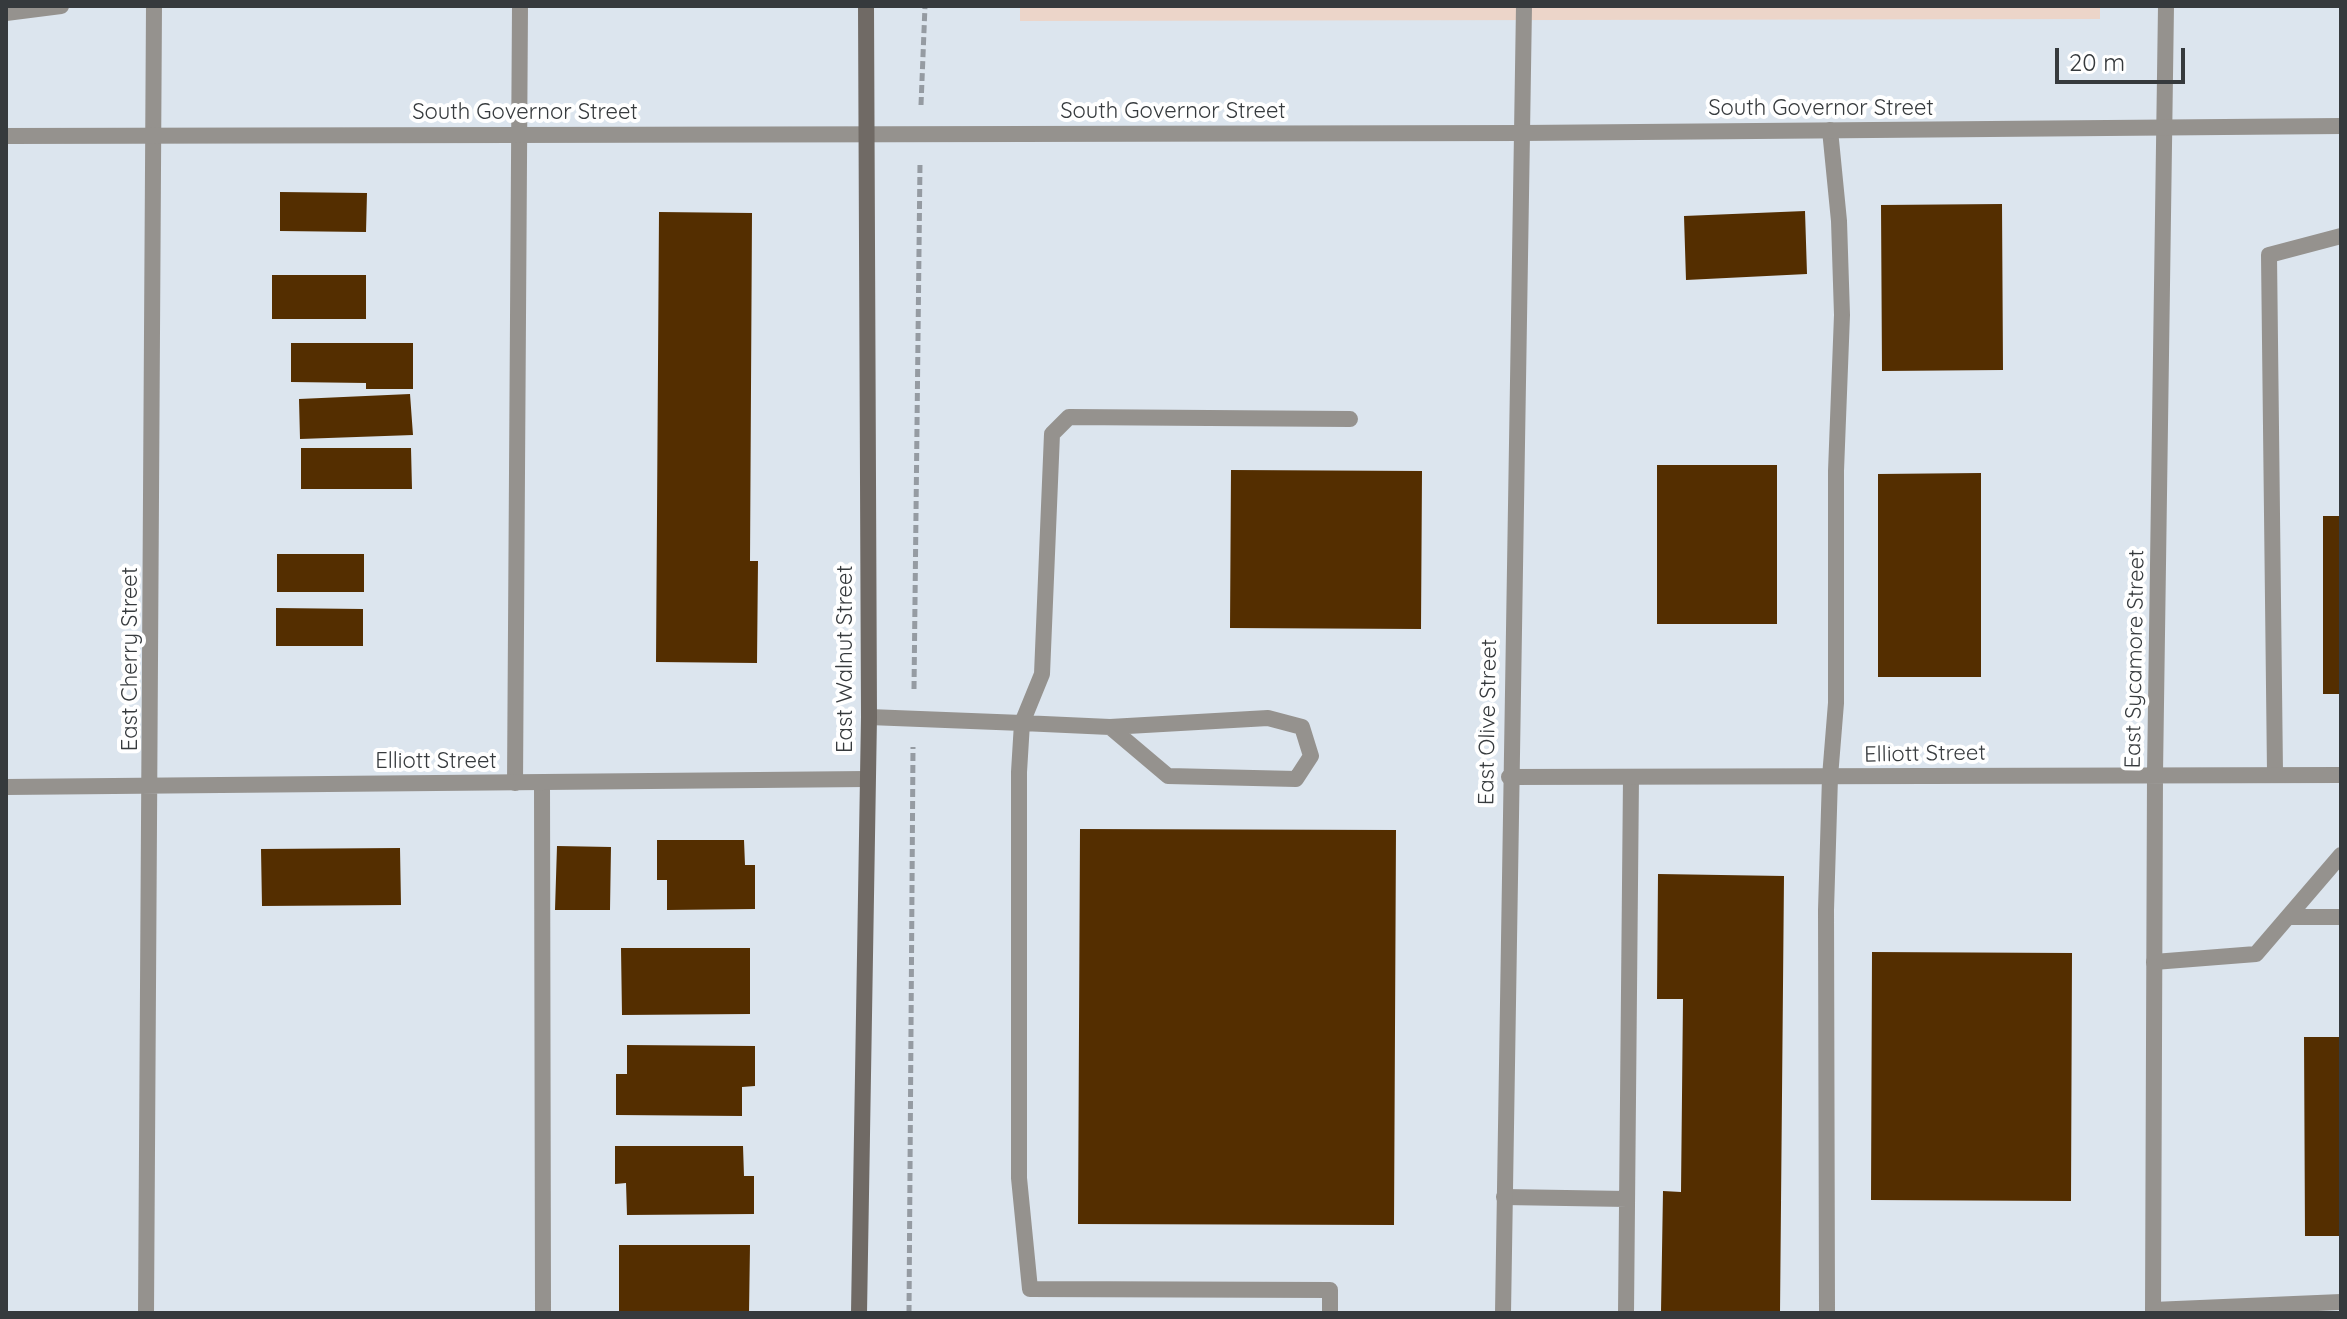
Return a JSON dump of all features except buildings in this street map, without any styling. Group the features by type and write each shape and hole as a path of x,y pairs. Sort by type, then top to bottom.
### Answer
{"main road":[{"name":"East Walnut Street","path":"859,1313 869,717 866,6"}],"street":[{"path":"6,13 61,6"},
{"name":"East Cherry Street","path":"146,1313 154,6"},
{"path":"515,783 520,6"},
{"name":"East Olive Street","path":"1503,1313 1509,777 1524,6"},
{"name":"East Sycamore Street","path":"2153,1311 2155,773 2166,6"},
{"name":"South Governor Street","path":"6,136 1522,133 2341,126"},
{"path":"1827,1313 1826,910 1830,777 1836,703 1836,471 1842,315 1839,221 1830,130"},
{"path":"2275,773 2269,255 2341,236"},
{"path":"1330,1313 1330,1290 1030,1289 1019,1178 1019,772 1022,723 1042,674 1052,434 1069,417 1350,419"},
{"path":"869,717 1110,727 1268,718 1302,727 1311,756 1296,779 1168,776 1110,727"},
{"name":"Elliott Street","path":"1509,777 2155,773 2341,775"},
{"path":"1626,1313 1631,777"},
{"name":"Elliott Street","path":"6,787 151,783 866,779"},
{"path":"542,783 543,1313"},
{"path":"2154,962 2256,954 2341,855"},
{"path":"2288,917 2341,917"},
{"path":"1504,1197 1627,1199"},
{"path":"2153,1311 2341,1302"}],"path":[{"path":"909,1313 920,133 925,6"}],"shaded area":[{"path":"1020,6 2100,6 2100,19 1020,21"}]}
